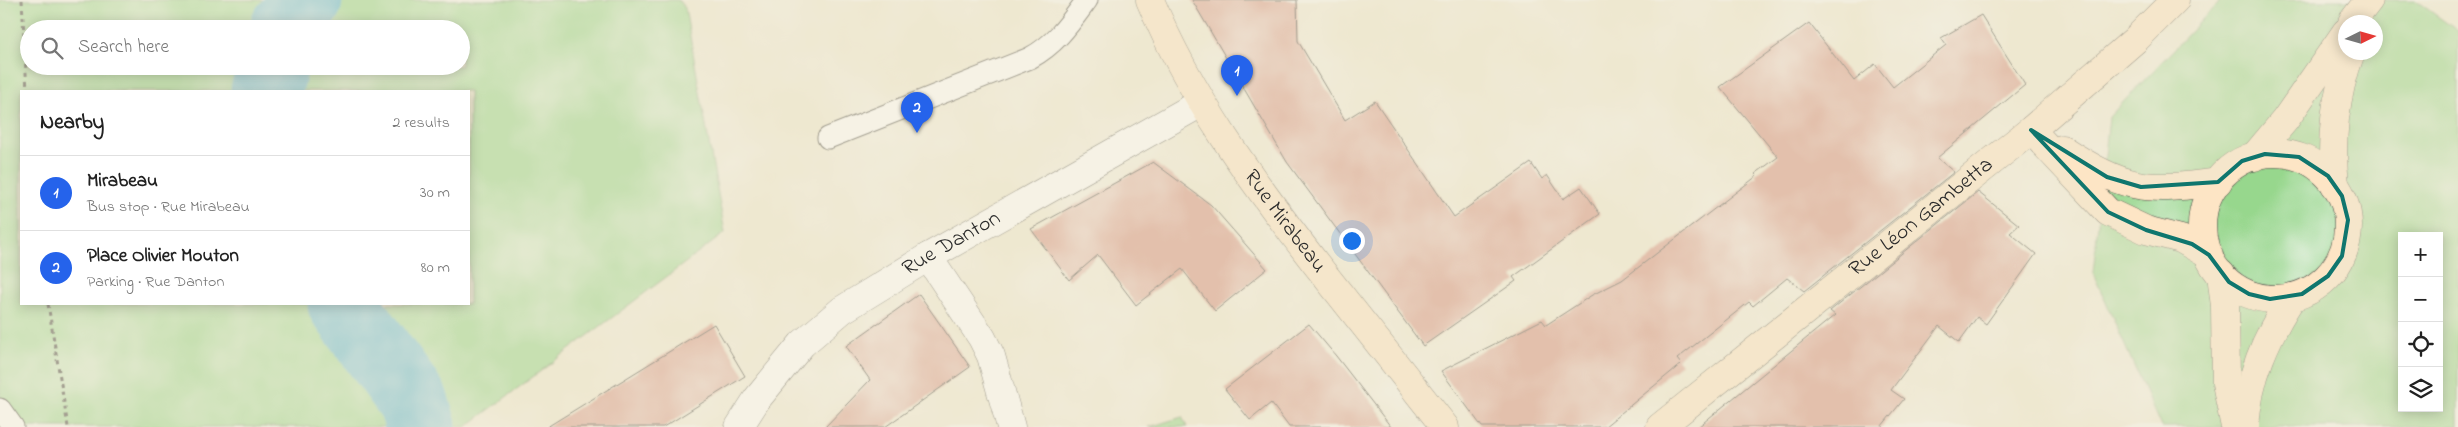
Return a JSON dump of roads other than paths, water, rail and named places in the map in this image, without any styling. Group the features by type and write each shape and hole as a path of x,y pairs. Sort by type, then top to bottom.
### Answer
{"street":[{"name":"Rue Mirabeau","path":"1150,0 1171,49 1201,103 1260,191 1445,427"},
{"name":"Rue Léon Gambetta","path":"1660,427 2031,130 2135,40 2175,0"},
{"path":"2358,15 2370,0"},
{"path":"2365,15 2370,0"},
{"path":"2254,157 2285,120 2338,44"},
{"path":"2335,185 2333,154 2334,120 2348,60"},
{"name":"Rue Danton","path":"739,427 757,399 783,366 819,328 866,293 1201,103"},
{"path":"2031,130 2090,167 2125,184 2159,187 2218,182"},
{"path":"2031,130 2108,212 2146,230 2181,239 2215,265 2238,289 2270,299 2292,297 2319,285 2336,267 2346,244 2348,220 2342,196 2335,185 2320,169 2299,157 2277,153 2254,157 2231,168 2218,182 2207,201 2204,212 2203,234 2215,265 2225,306 2226,384 2235,427"},
{"path":"928,257 982,338 991,356 1011,427"},
{"path":"2245,427 2247,406 2263,348 2273,326 2292,297"}],"lane":[{"path":"828,138 1030,58 1047,49 1060,36 1087,0"},
{"path":"0,409 13,427"}],"waterway":[{"path":"292,20 307,0"},
{"path":"266,90 270,75"},
{"path":"344,305 413,401 421,427"}],"place":[{"name":"Mirabeau","path":"1237,96"},
{"name":"Place Olivier Mouton","path":"917,133"}]}
